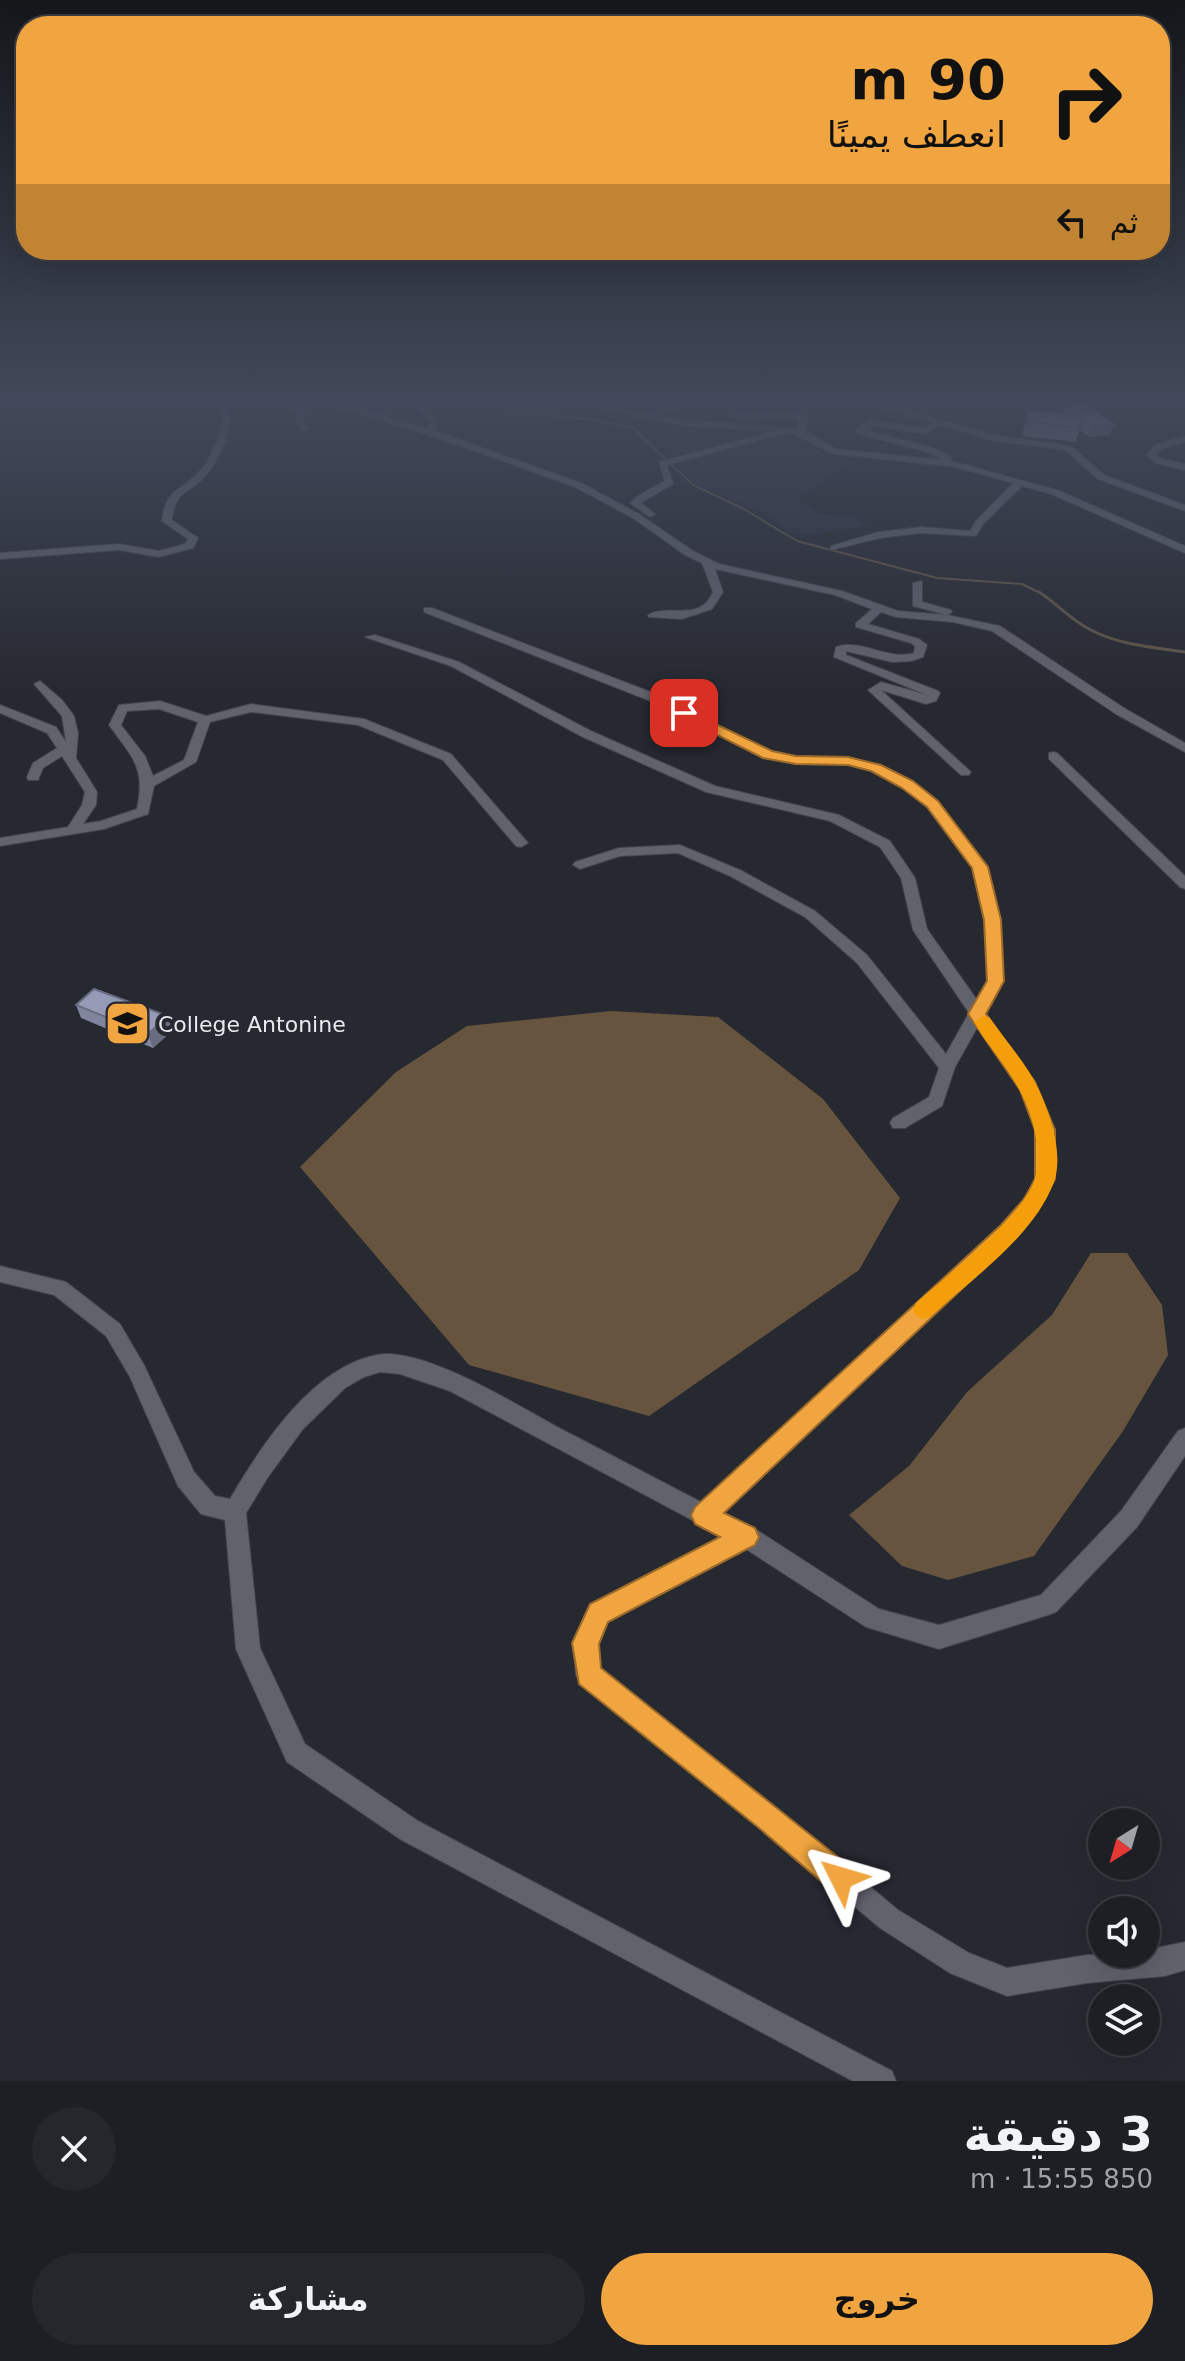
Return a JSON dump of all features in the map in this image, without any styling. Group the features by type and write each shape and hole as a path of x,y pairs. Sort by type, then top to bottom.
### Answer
{"street":[{"path":"0,556 119,547 159,554 189,546 193,538 167,521 170,499"},
{"path":"602,499 707,562 754,576 838,593 896,614 975,622"},
{"path":"638,499 635,503 658,517 670,538"},
{"path":"835,548 879,535 921,530 973,534 979,523 1003,499"},
{"path":"1072,499 1185,550"},
{"path":"653,615 695,614 714,602 718,592 707,562"},
{"path":"918,583 917,604 1009,635 1120,711 1185,748"},
{"path":"879,609 860,625 915,641 921,645 919,655 911,659 896,658 846,647 838,652 840,657 934,693 935,696 926,700 881,685 874,690 965,772"},
{"path":"428,610 657,699 768,755 796,760 848,761 876,768 908,785 932,804 980,867 993,920 995,981 947,1067 936,1101 899,1123"},
{"path":"371,637 455,664 587,734 711,789 834,818 885,844 908,878 920,930 1028,1087 1045,1130 1045,1179 1031,1205 1009,1232 703,1515"},
{"path":"33,777 37,766 67,753 74,731 64,708 40,684"},
{"path":"0,842 104,825 143,811 150,783 148,769 115,725 123,708 160,705 205,720 251,708 360,722 447,757 521,843"},
{"path":"0,709 52,730 91,792 89,805 73,830"},
{"path":"150,783 190,762 205,720"},
{"path":"1053,756 1185,884"},
{"path":"580,865 619,852 680,849 735,873 810,914 862,959 947,1067"},
{"path":"0,1274 59,1288 113,1330 137,1371 186,1479 209,1506 235,1511"},
{"path":"882,2081 409,1830 296,1753 248,1649 235,1511 256,1473 289,1428 345,1377 378,1363 416,1368 457,1384 747,1537 874,1619 939,1637 1048,1604 1129,1519 1185,1438"},
{"path":"747,1537 599,1613 585,1643 588,1675 769,1818 889,1919 960,1963 1007,1982 1087,1969 1165,1962 1185,1956"}],"shaded area":[{"path":"730,499 798,499 819,514 855,516 867,526 809,535 788,533 765,514"},
{"path":"611,1011 718,1017 823,1099 900,1198 859,1270 649,1416 469,1365 300,1167 396,1072 467,1026"},
{"path":"1091,1253 1127,1253 1162,1305 1168,1355 1123,1431 1034,1556 948,1580 902,1566 849,1515 909,1466 967,1392 1052,1315"}],"building":[{"path":"94,989 168,1016 148,1034 76,1005"}],"waterway":[{"path":"723,499 797,541 937,578 1022,584 1041,593"},
{"path":"1041,593 1076,621 1112,639 1185,652"}],"slow traffic":[{"path":"924,1310 1009,1232 1031,1205 1045,1179 1045,1130 1028,1087 983,1022"}],"place":[{"name":"College Antonine","path":"127,1024"}],"route":[{"path":"684,713 768,755 796,760 848,761 876,768 908,785 932,804 980,867 993,920 995,981 977,1014 1028,1087 1045,1130 1045,1179 1031,1205 1009,1232 703,1515 747,1537 599,1613 585,1643 588,1675 841,1878"}]}
